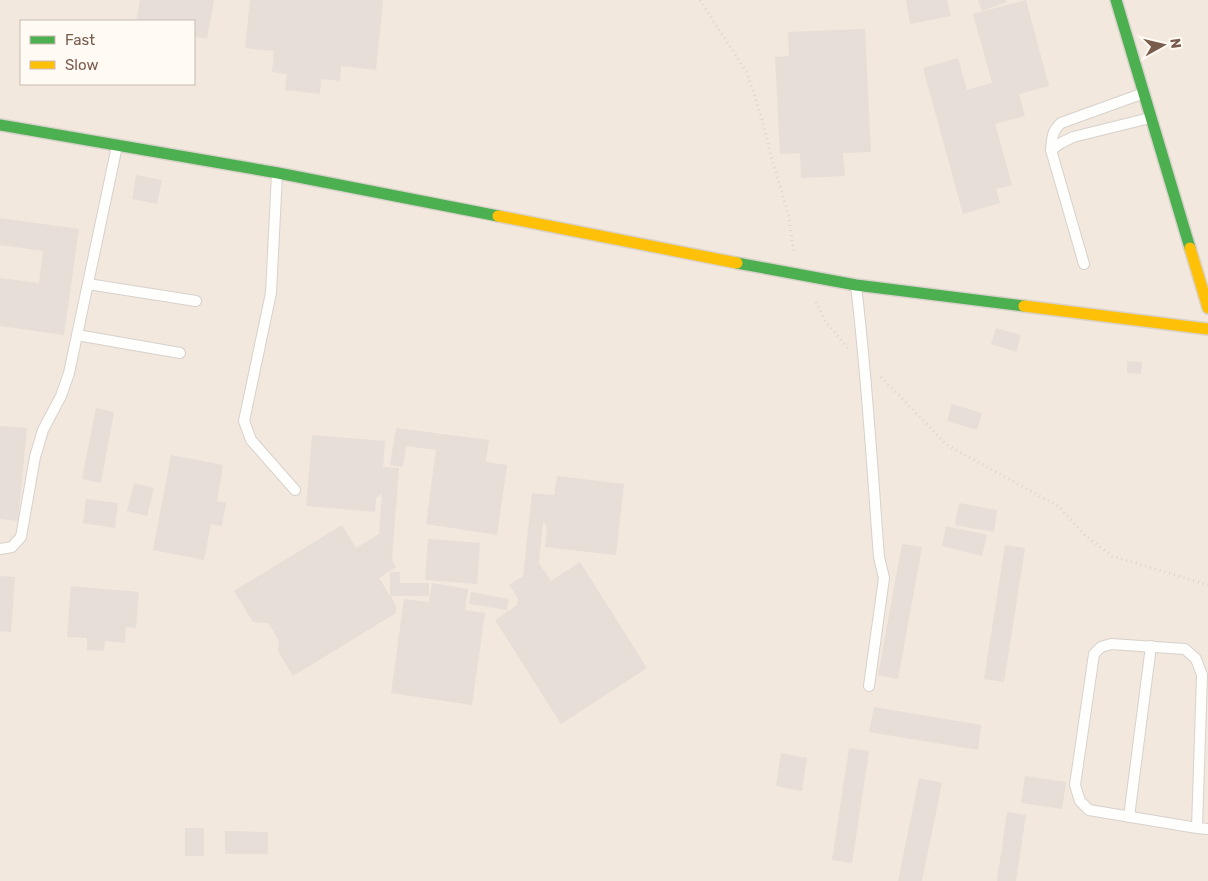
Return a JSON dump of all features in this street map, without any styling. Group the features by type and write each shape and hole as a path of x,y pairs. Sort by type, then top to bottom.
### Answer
{"street":[{"path":"1116,0 1208,308"},
{"path":"0,124 278,173 798,275 1208,329"}],"lane":[{"path":"1084,264 1052,150 1054,129 1061,123 1144,93"},
{"path":"1052,150 1061,143 1073,138 1151,118"},
{"path":"0,550 12,547 21,537 35,457 43,430 61,396 70,373 117,145"},
{"path":"278,173 271,293 244,421 251,440 295,490"},
{"path":"88,284 196,301"},
{"path":"856,284 865,360 879,557 884,578 869,686"},
{"path":"77,335 180,353"},
{"path":"1196,828 1202,675 1196,660 1185,649 1111,644 1100,647 1094,654 1075,785 1080,800 1090,810 1196,828 1208,829"},
{"path":"1129,817 1151,646"},
{"path":"1197,806 1208,808"}],"path":[{"path":"700,0 747,74 762,119 788,212 798,275"},
{"path":"815,301 826,322 844,346 865,360 947,445 1058,506 1086,536 1112,556 1208,585"}],"shaded area":[{"path":"0,0 1208,0 1208,881 0,881"}],"building":[{"path":"140,0 214,0 207,39 195,36 195,20 136,20"},
{"path":"250,0 383,0 376,70 341,66 340,81 321,79 320,94 285,90 287,74 272,72 274,51 245,48"},
{"path":"906,0 947,0 951,16 910,24"},
{"path":"978,0 1006,0 1007,2 982,11"},
{"path":"1026,0 1049,86 1019,94 1025,116 995,124 1012,185 996,189 1000,203 963,214 923,68 958,58 967,90 992,83 973,14"},
{"path":"865,29 871,152 843,153 845,176 801,178 800,153 780,154 775,57 789,56 788,32"},
{"path":"136,175 162,180 157,204 132,199"},
{"path":"0,218 79,229 64,335 0,326 0,278 39,283 43,251 0,245"},
{"path":"996,328 1021,335 1016,352 991,344"},
{"path":"1127,361 1142,362 1141,374 1127,373"},
{"path":"952,404 982,413 977,430 947,421"},
{"path":"96,408 114,412 101,483 82,479"},
{"path":"0,426 27,428 18,521 0,519"},
{"path":"396,428 489,440 486,462 507,465 497,535 426,524 436,450 406,446 403,467 390,465"},
{"path":"312,435 385,441 383,467 399,468 392,560 396,567 379,578 390,596 390,572 400,572 400,583 429,583 429,596 391,596 396,606 396,613 293,676 278,651 279,640 268,623 253,622 234,591 342,525 356,548 379,534 382,494 376,498 375,512 306,506"},
{"path":"171,455 223,465 217,501 226,503 222,526 211,524 204,560 153,550"},
{"path":"557,476 624,484 616,555 545,547 547,527 543,521 539,563 551,581 580,562 647,668 561,724 495,620 517,605 518,598 509,585 523,576 532,493 554,495"},
{"path":"134,483 154,488 147,516 127,511"},
{"path":"86,499 118,503 115,528 83,523"},
{"path":"959,503 997,510 994,532 955,525"},
{"path":"946,526 987,535 982,556 942,546"},
{"path":"428,539 480,543 477,584 425,580"},
{"path":"902,544 922,547 898,679 878,675"},
{"path":"1005,545 1025,548 1004,682 984,679"},
{"path":"0,576 15,577 11,632 0,631"},
{"path":"432,583 468,589 465,610 485,613 472,705 391,693 404,599 429,602"},
{"path":"71,586 139,592 136,628 126,627 125,643 105,641 104,651 87,650 87,638 67,637"},
{"path":"471,592 509,599 507,610 469,604"},
{"path":"874,707 981,725 978,750 869,732"},
{"path":"849,748 869,751 852,863 832,860"},
{"path":"781,753 807,758 802,791 776,786"},
{"path":"1025,776 1066,782 1062,809 1021,803"},
{"path":"919,778 942,783 922,881 898,881"},
{"path":"1007,812 1026,815 1016,881 997,881"},
{"path":"185,828 204,828 204,856 185,856"},
{"path":"225,831 268,832 268,854 225,854"}],"traffic: fast":[{"path":"1116,0 1190,248"},
{"path":"0,125 278,173 498,216"},
{"path":"737,263 856,285 1024,306"}],"traffic: slow":[{"path":"498,216 737,263"},
{"path":"1190,248 1208,308"},
{"path":"1024,306 1208,329"}]}
